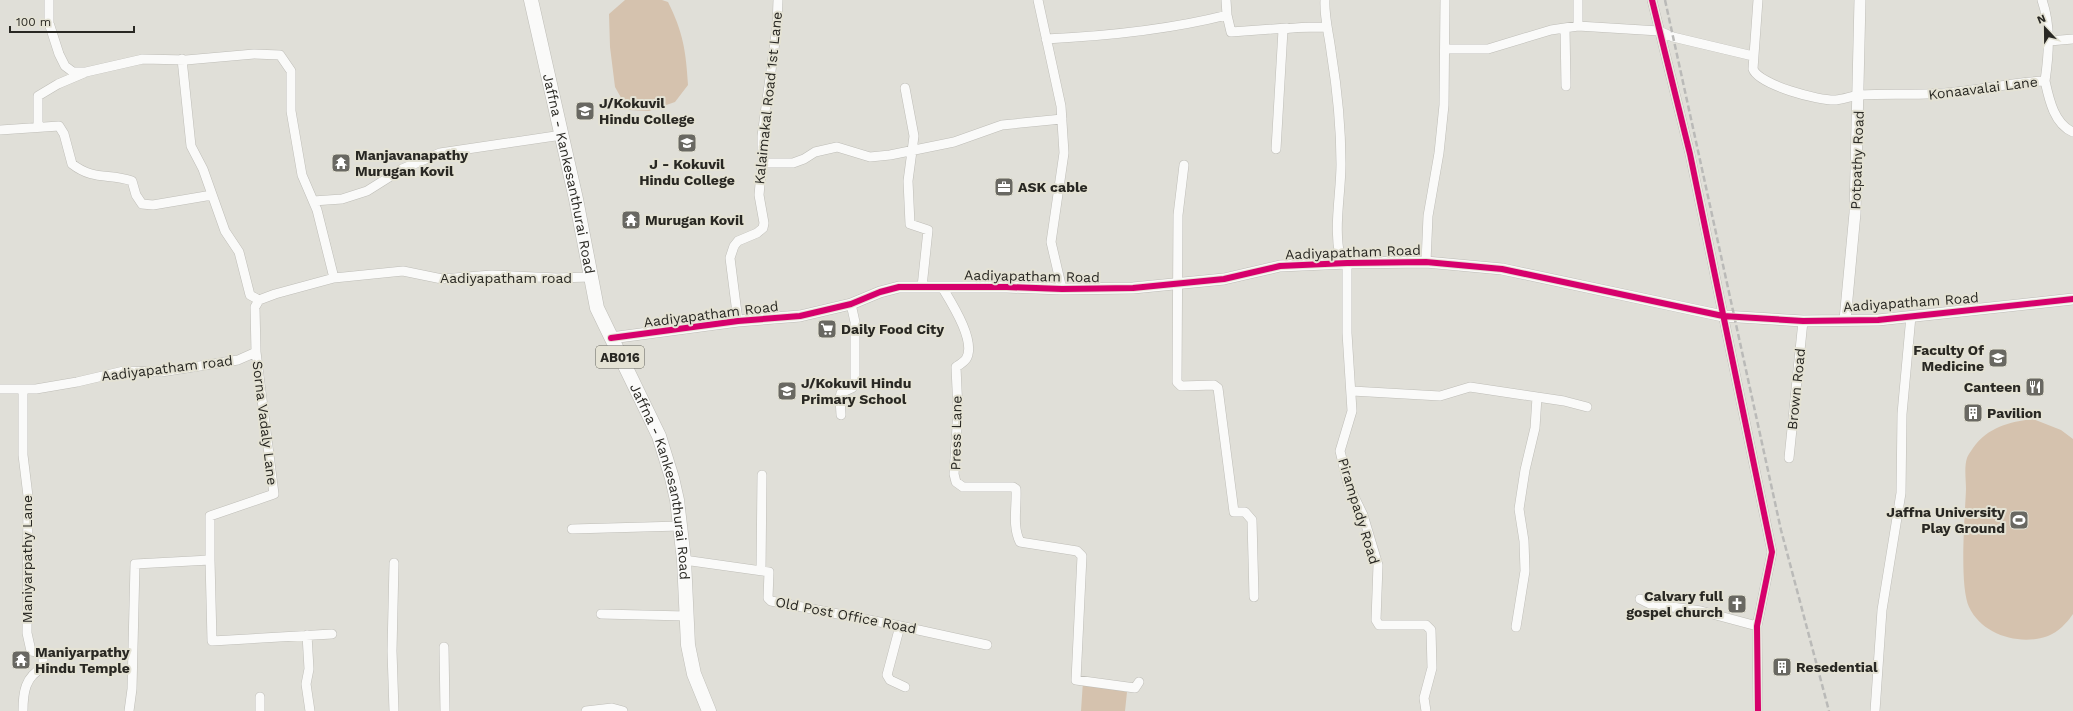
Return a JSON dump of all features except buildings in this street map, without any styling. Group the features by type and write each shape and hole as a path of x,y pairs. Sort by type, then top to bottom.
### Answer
{"main road":[{"name":"Jaffna - Kankesanthurai Road","path":"531,0 562,135 597,308 656,428 665,453 677,500 684,560 688,645 694,674 710,711"}],"street":[{"path":"49,0 49,23 65,66 73,72 86,72"},
{"name":"Kalaimakal Road 1st Lane","path":"738,322 730,258 734,246 738,241 757,233 763,228 764,223 759,195 762,163 762,136 777,27 778,0"},
{"path":"1038,0 1061,106 1064,153 1051,242 1062,289"},
{"path":"1226,0 1227,15 1231,32 1327,27"},
{"name":"Pirampady Road","path":"1325,0 1324,10 1331,52 1340,134 1341,165 1338,201 1339,255 1345,263 1347,333 1352,391 1352,411 1340,451 1348,484 1363,515 1378,565 1376,620 1379,625 1426,625 1431,630 1432,668 1424,698 1426,711"},
{"path":"1426,262 1428,216 1439,153 1444,105 1445,0"},
{"path":"1578,0 1578,26"},
{"path":"1652,0 1690,154 1772,552 1757,626 1758,711"},
{"path":"1445,50 1488,49 1551,30 1578,26 1659,31 1673,37 1753,56 1758,0"},
{"name":"Potpathy Road","path":"1844,320 1855,213 1859,95 1860,0"},
{"path":"2042,0 2045,10 2049,41 2045,80"},
{"path":"1046,39 1086,37 1174,26 1227,15"},
{"path":"1276,149 1282,34 1283,30 1287,28"},
{"path":"1565,28 1566,86"},
{"path":"2049,41 2073,39"},
{"path":"38,127 38,96 58,84 86,72 143,59 182,60 254,54 280,55 291,71 291,111 302,175 318,210 334,278"},
{"name":"Konaavalai Lane","path":"1753,56 1755,74 1775,84 1804,94 1836,100 1859,95 1927,95 2045,80 2050,103 2059,121 2073,132"},
{"path":"182,60 191,146 203,170 225,231 239,252 250,295 259,300 255,307 256,352"},
{"path":"905,88 914,136 908,181 910,224 928,230 922,286"},
{"path":"762,163 793,163 804,159 815,152 837,147 870,158 954,142 1002,125 1062,119"},
{"path":"0,130 59,126 64,134 72,164 92,176 122,177 132,181 136,195 142,204 153,205 212,195"},
{"path":"313,201 342,199 367,191 402,169 440,153 562,135"},
{"path":"1184,165 1178,215 1177,382 1181,386 1214,385 1218,388 1234,512 1245,512 1252,520 1254,597"},
{"name":"Aadiyapatham Road","path":"611,338 738,322 800,316 851,304 880,292 899,287 922,286 1062,289 1177,285 1224,279 1280,266 1345,263 1426,262 1502,269 1723,316 1803,321 1878,320 2073,299"},
{"name":"Aadiyapatham road","path":"259,300 275,294 334,278 403,271 442,279 492,275 557,278 590,277"},
{"name":"Press Lane","path":"942,287 963,325 968,347 966,359 956,367 958,411 954,474 956,482 963,487 1013,487 1016,489 1015,533 1020,542 1077,551 1082,556 1076,680 1135,688 1139,682"},
{"path":"841,415 841,393 852,388 855,384 854,322 851,304"},
{"path":"1875,711 1882,610 1901,493 1902,414 1911,316"},
{"name":"Brown Road","path":"1789,458 1803,321"},
{"name":"Aadiyapatham road","path":"0,389 23,390 77,382 124,371 161,372 238,360 256,352"},
{"name":"Sorna Vadaly Lane","path":"210,560 210,516 274,494 256,352"},
{"path":"1352,391 1440,396 1470,387 1564,401 1587,407"},
{"name":"Maniyarpathy Lane","path":"23,390 23,455 28,496 27,633 31,651 43,653 43,668 33,672 26,688 24,711"},
{"path":"1516,627 1525,571 1524,541 1519,509 1525,470 1535,428 1537,397"},
{"path":"684,560 761,570 762,475"},
{"path":"572,529 680,526"},
{"path":"129,711 132,689 135,564 210,560 212,641 332,634"},
{"path":"394,564 392,651 394,711"},
{"name":"Old Post Office Road","path":"761,570 769,572 771,575 768,598 771,601 900,626 987,646"},
{"path":"1640,599 1650,604 1700,612 1757,626"},
{"path":"601,614 686,616"},
{"path":"900,626 887,675 890,680 905,687"},
{"path":"307,635 309,669 306,684 310,711"},
{"path":"444,647 445,711"},
{"path":"260,697 260,711"},
{"path":"586,711 612,708 623,711"}],"shaded area":[{"path":"625,0 662,0 668,2 683,42 688,85 675,102 649,111 628,110 615,87 610,47 609,14"},
{"name":"Jaffna University Play Ground","path":"2033,419 2061,430 2073,439 2073,614 2062,627 2052,634 2037,639 2026,640 2014,639 1992,631 1975,617 1969,607 1966,597 1963,567 1966,489 1965,469 1969,454 1985,435 1992,430 2007,424"},
{"path":"1083,681 1127,692 1125,711 1081,711"}],"railway":[{"path":"1665,0 1781,530 1829,711"}],"cycle path":[{"path":"1652,0 1690,154 1772,552 1757,626 1758,711"},
{"path":"611,338 738,321 800,316 851,304 880,292 899,287 1007,287 1062,289 1133,288 1224,279 1280,266 1347,263 1426,262 1502,269 1723,316 1803,321 1878,320 2073,299"}],"place":[{"name":"J/Kokuvil Hindu College","path":"585,111"},
{"name":"J - Kokuvil Hindu College","path":"687,143"},
{"name":"Manjavanapathy Murugan Kovil","path":"341,163"},
{"name":"ASK cable","path":"1004,187"},
{"name":"Murugan Kovil","path":"631,220"},
{"name":"Daily Food City","path":"827,329"},
{"name":"Faculty Of Medicine","path":"1998,358"},
{"name":"Canteen","path":"2035,387"},
{"name":"J/Kokuvil Hindu Primary School","path":"787,391"},
{"name":"Pavilion","path":"1973,413"},
{"name":"Jaffna University Play Ground","path":"2019,520"},
{"name":"Calvary full gospel church","path":"1737,604"},
{"name":"Maniyarpathy Hindu Temple","path":"21,660"},
{"name":"Resedential","path":"1782,667"}]}
